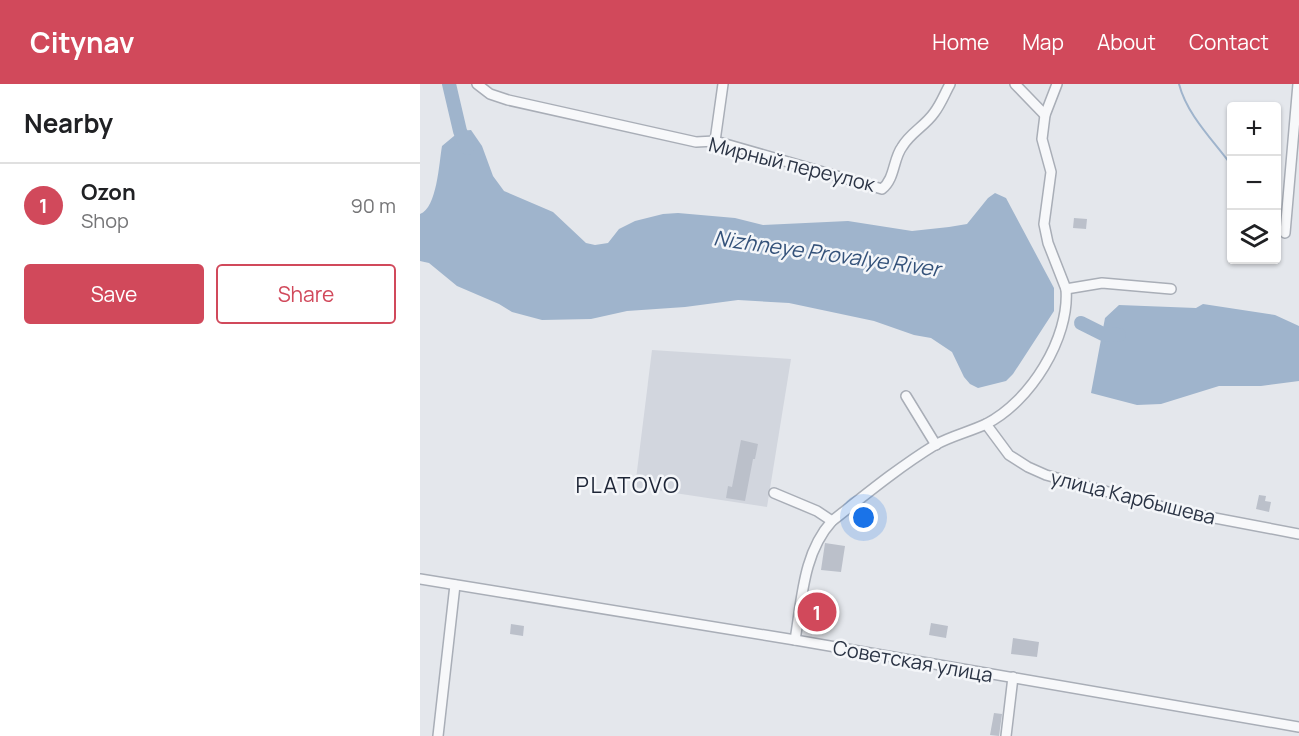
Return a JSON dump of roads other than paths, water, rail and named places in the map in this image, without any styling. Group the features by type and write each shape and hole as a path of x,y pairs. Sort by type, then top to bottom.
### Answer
{"street":[{"name":"Мирный переулок","path":"477,84 490,94 549,110 696,142 715,141 882,189 888,184 900,148 910,135 921,128 935,112 950,84"},
{"path":"715,141 723,84"},
{"path":"1014,84 1046,115"},
{"path":"795,640 805,579 813,550 817,539 832,521 936,445 986,424 1014,403 1048,359 1057,342 1064,321 1066,289 1048,243 1044,224 1051,172 1042,139 1046,115 1058,84"},
{"path":"1285,232 1298,84"},
{"path":"1066,289 1102,283 1171,289"},
{"path":"906,396 936,445"},
{"name":"улица Карбышева","path":"986,424 1009,454 1046,476 1178,511 1299,534"},
{"path":"774,493 817,511 832,521"},
{"name":"Советская улица","path":"420,579 795,640 1299,727"},
{"path":"438,736 455,585"},
{"path":"1006,736 1012,677"}],"water":[{"path":"471,130 482,146 493,176 504,191 553,212 586,243 595,245 608,243 619,229 635,221 678,213 735,218 763,225 848,221 912,231 949,227 967,224 988,198 995,193 1006,198 1054,288 1054,311 1013,374 1006,381 978,388 964,377 952,352 931,338 914,335 874,321 789,303 738,300 627,311 591,319 542,320 512,312 457,286 429,263 420,261 420,214 426,210 434,194 442,146 460,131"},
{"path":"1203,304 1275,315 1299,326 1299,381 1261,386 1219,386 1161,404 1137,405 1091,393 1105,318 1119,305 1196,308"}],"waterway":[{"path":"449,84 460,131 467,148"},
{"path":"1179,84 1194,117 1227,160"},
{"name":"Nizhneye Provalye River","path":"1081,323 1103,334 1119,335"}],"place":[{"name":"Ozon","path":"817,612"}],"district":[{"name":"PLATOVO","path":"628,485"}]}
